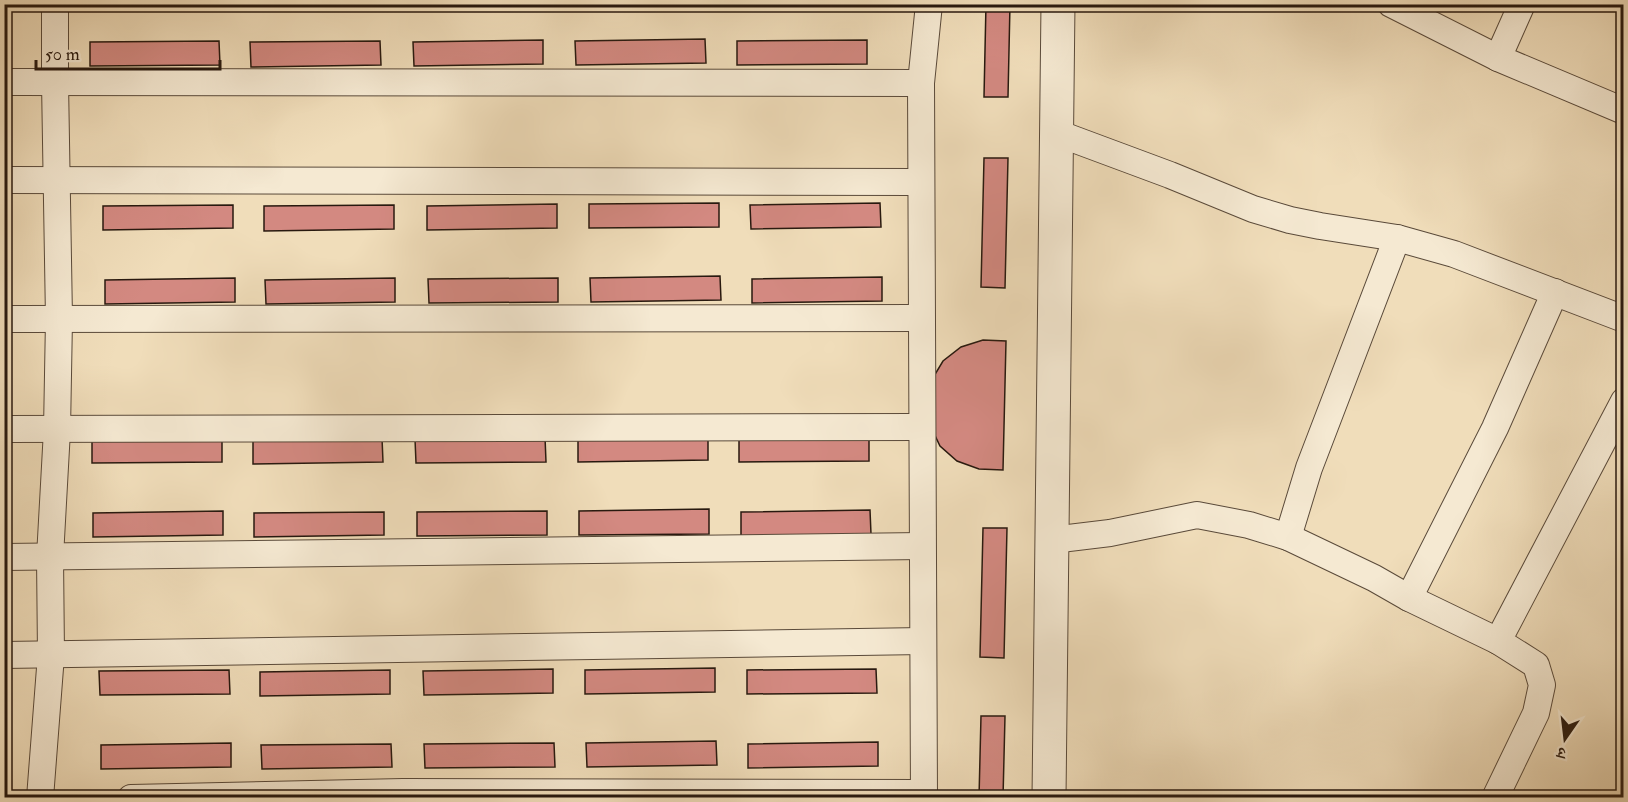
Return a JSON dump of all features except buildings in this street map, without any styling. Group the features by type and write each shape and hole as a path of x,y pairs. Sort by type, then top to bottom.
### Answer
{"street":[{"path":"40,798 51,655 50,557 57,430 55,4"},
{"path":"131,798 403,795 924,795 921,83 929,4"},
{"path":"1049,798 1058,4"},
{"path":"1391,4 1498,58 1623,111"},
{"path":"1498,58 1522,4"},
{"path":"4,82 921,83"},
{"path":"1057,133 1262,212 1320,226 1397,238 1454,254 1623,319"},
{"path":"4,180 921,182"},
{"path":"1288,537 1309,468 1397,238"},
{"path":"1409,598 1495,428 1555,292"},
{"path":"4,319 921,318"},
{"path":"1498,641 1623,401"},
{"path":"4,429 922,427"},
{"path":"1052,540 1110,533 1197,515 1249,525 1288,537 1498,641 1536,665 1542,685 1536,713 1495,798"},
{"path":"4,557 922,546"},
{"path":"4,655 923,641"}]}
